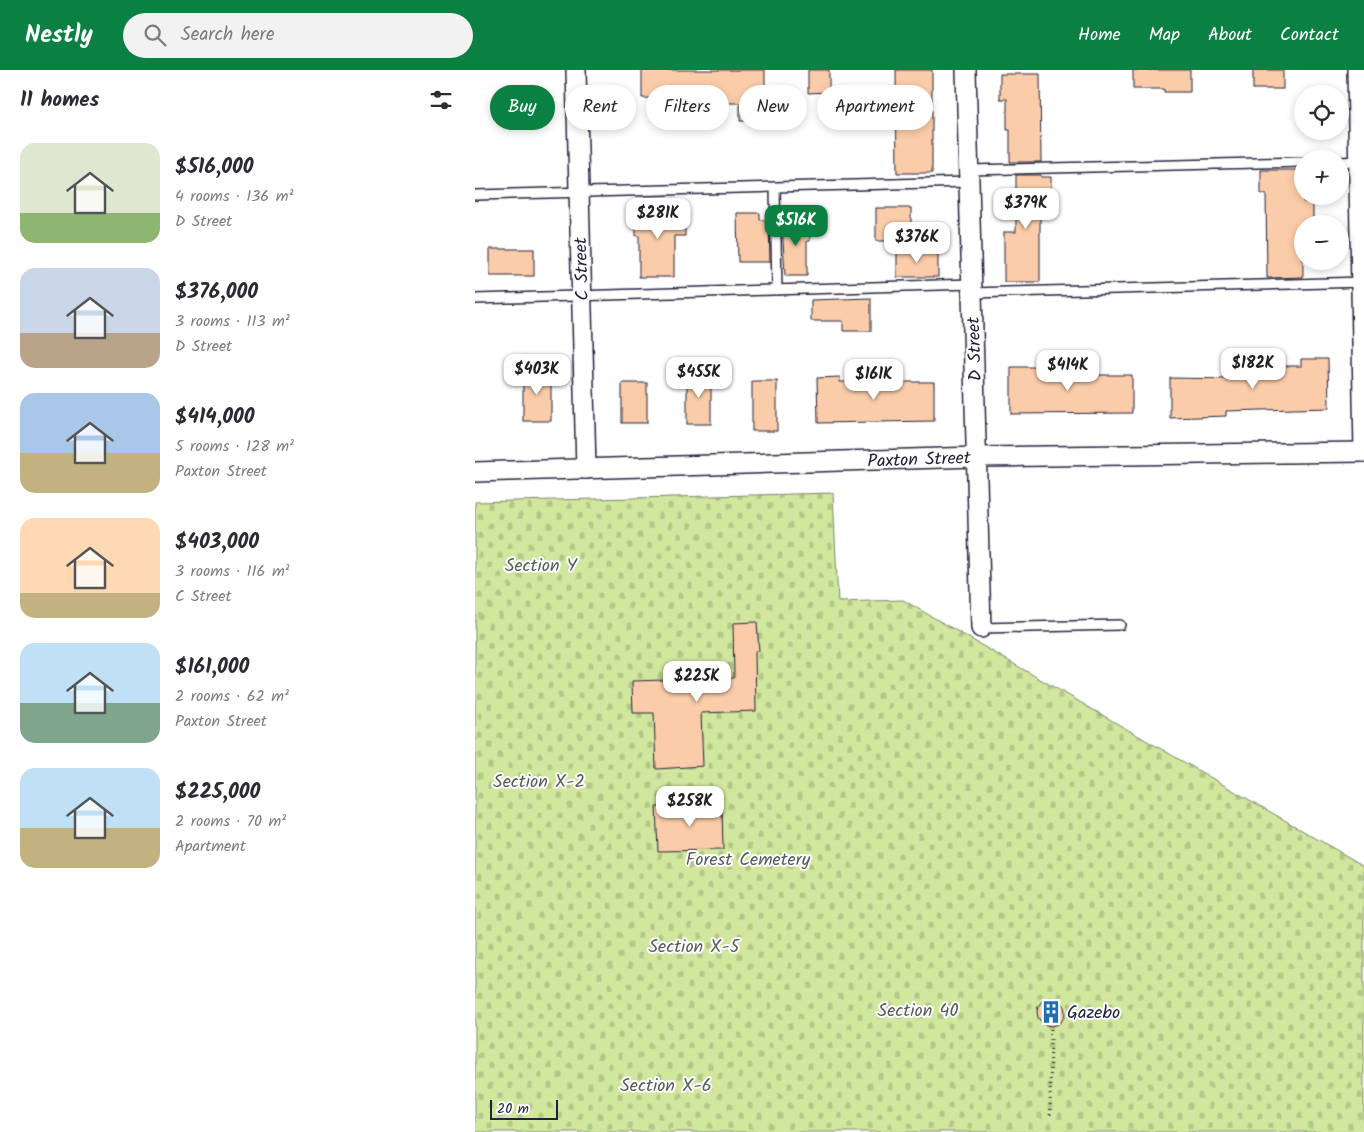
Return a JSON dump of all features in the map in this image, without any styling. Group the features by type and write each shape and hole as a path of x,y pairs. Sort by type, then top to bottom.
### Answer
{"street":[{"name":"C Street","path":"576,70 587,469"},
{"name":"D Street","path":"966,70 981,628"},
{"path":"1357,70 1355,162 1362,282 1364,452"},
{"name":"Paxton Street","path":"475,472 977,457 1364,452"}],"lane":[{"path":"475,196 775,188 969,176 1294,162"},
{"path":"775,188 777,290"},
{"path":"475,299 777,290 972,289 1362,282"},
{"path":"981,628 1120,625"}],"path":[{"path":"1050,1115 1051,1025"}],"green space":[{"name":"Forest Cemetery","path":"833,493 838,602 903,600 1364,866 1364,1132 475,1132 475,502"}],"building":[{"path":"642,70 765,70 765,85 739,85 739,103 729,103 729,85 646,85 646,98 642,98"},
{"path":"808,70 829,70 829,85 817,85 817,93 808,93"},
{"path":"896,70 932,70 932,85 896,85"},
{"path":"1133,70 1190,70 1190,92 1164,92 1164,89 1133,89"},
{"path":"1253,70 1283,70 1283,89 1253,89"},
{"path":"1000,74 1040,74 1041,162 1010,162 1010,130 1007,130 1007,99 1000,99"},
{"path":"897,130 932,130 932,173 897,173"},
{"path":"1261,170 1294,170 1294,205 1313,205 1313,215 1294,215 1294,270 1303,270 1303,277 1267,278 1266,194 1261,194"},
{"path":"1016,175 1051,177 1051,203 1040,203 1040,282 1004,282 1004,232 1016,232"},
{"path":"636,208 685,208 685,236 674,236 674,277 639,277 639,236 636,236"},
{"path":"876,208 911,208 911,241 876,241"},
{"path":"737,213 760,213 760,220 769,220 770,262 738,262"},
{"path":"782,220 810,220 810,241 807,241 807,276 785,276"},
{"path":"490,249 534,249 534,276 490,276"},
{"path":"897,251 938,251 938,277 897,277"},
{"path":"871,298 871,331 843,331 843,321 811,321 811,300"},
{"path":"1301,359 1328,359 1329,408 1226,411 1226,416 1170,418 1170,378 1233,379 1233,366 1301,366"},
{"path":"1011,367 1073,367 1073,375 1132,375 1132,413 1011,414"},
{"path":"523,371 551,371 551,421 523,421"},
{"path":"687,374 711,374 711,424 687,424"},
{"path":"840,377 840,382 934,382 934,421 818,423 817,378"},
{"path":"752,381 777,381 777,431 752,431"},
{"path":"622,383 647,383 647,423 622,423"},
{"path":"757,622 759,651 755,651 756,711 701,713 703,766 656,769 654,713 633,713 632,681 734,678 733,623"},
{"path":"722,805 723,850 658,851 656,807"},
{"name":"Gazebo","path":"1051,998 1061,1002 1065,1012 1061,1022 1051,1026 1041,1022 1037,1012 1041,1002"}],"place":[{"name":"Gazebo","path":"1051,1012"}],"park label":[{"name":"Section Y","path":"541,565"},
{"name":"Section X-2","path":"539,781"},
{"name":"Section X-5","path":"694,946"},
{"name":"Section 40","path":"918,1010"},
{"name":"Section X-6","path":"666,1085"}]}
